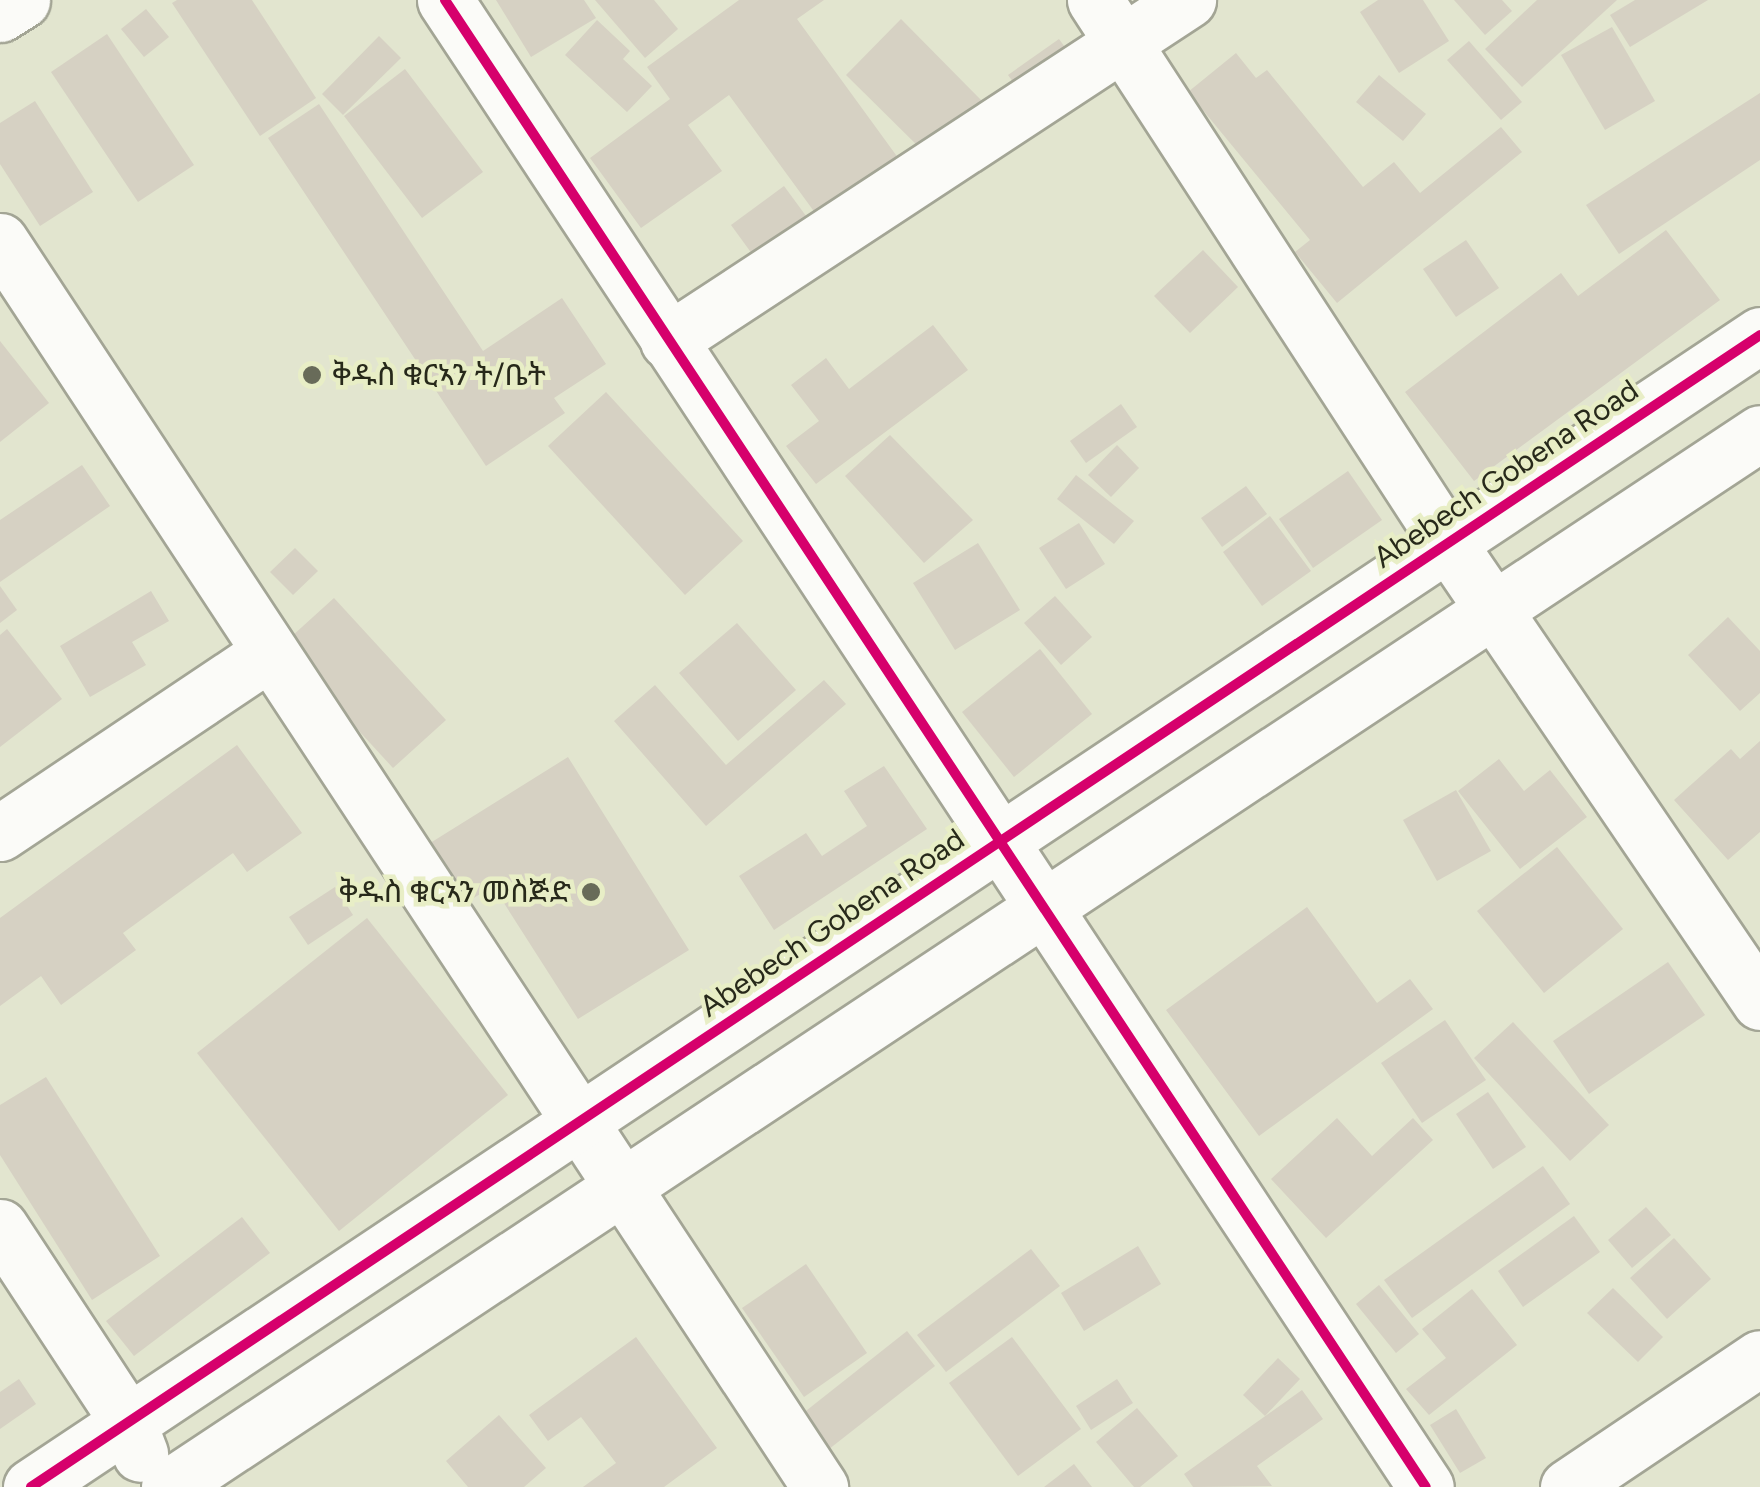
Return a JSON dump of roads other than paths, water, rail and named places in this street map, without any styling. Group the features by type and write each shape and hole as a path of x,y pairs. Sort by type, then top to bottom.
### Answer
{"street":[{"path":"0,14 22,0"},
{"path":"444,0 997,843 1426,1487"},
{"path":"668,341 1109,21 1188,0"},
{"path":"1109,21 1448,542 1760,1002"},
{"path":"0,241 820,1487"},
{"name":"Abebech Gobena Road","path":"31,1487 1760,335"},
{"path":"169,1487 1760,433"},
{"path":"0,833 270,652"},
{"path":"0,1227 128,1422 154,1487"},
{"path":"1568,1487 1760,1358"}],"place":[{"name":"ቅዱስ ቁርኣን ት/ቤት","path":"312,375"},
{"name":"ቅዱስ ቁርኣን መስጅድ","path":"591,892"}]}
